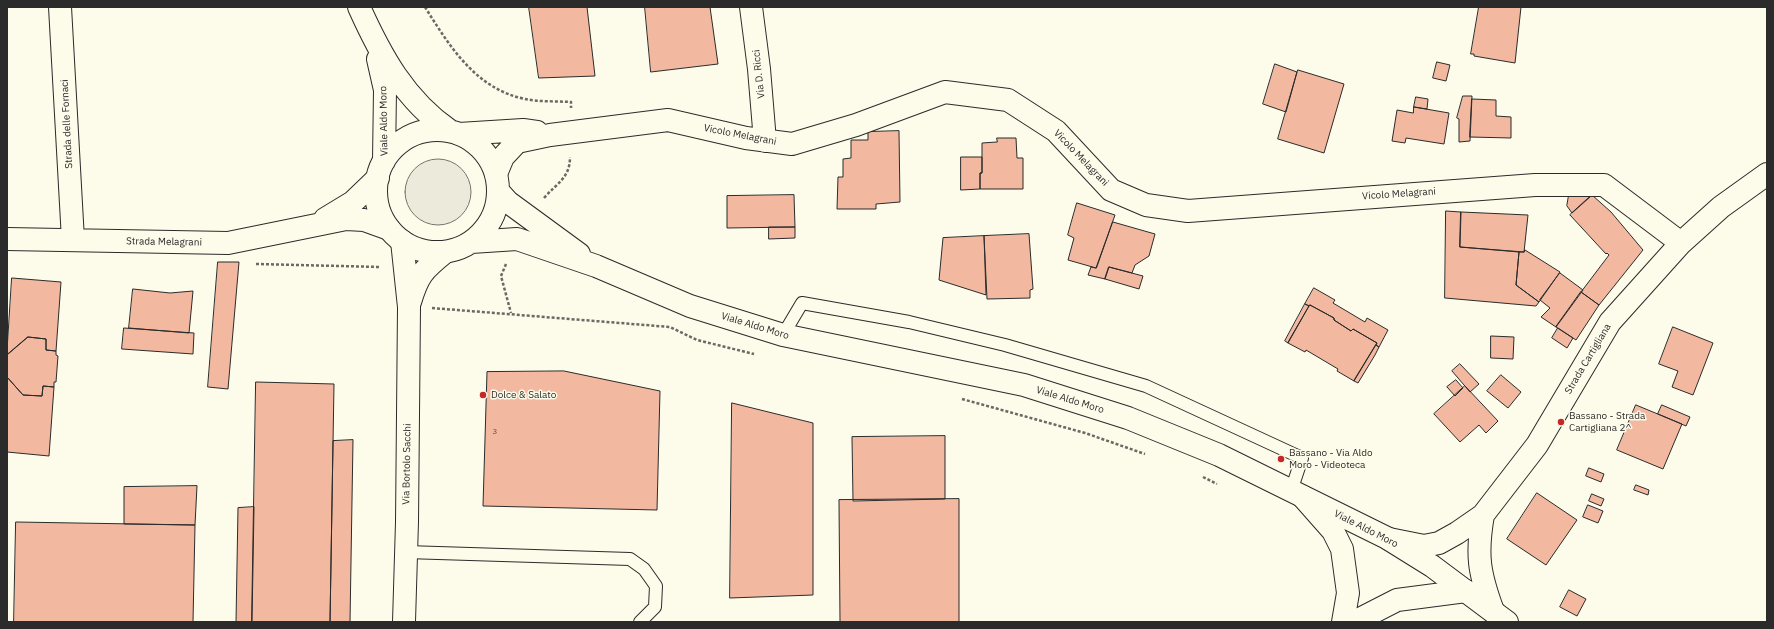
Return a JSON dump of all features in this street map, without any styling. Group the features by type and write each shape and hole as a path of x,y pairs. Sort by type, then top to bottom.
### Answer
{"street":[{"name":"Strada delle Fornaci","path":"60,7 73,240"},
{"name":"Viale Aldo Moro","path":"359,7 372,35 394,75 433,119 475,144 488,157 497,183 508,202 596,266"},
{"name":"Via D. Ricci","path":"751,7 759,68 765,141"},
{"name":"Viale Aldo Moro","path":"372,35 385,90 381,170 376,191 382,218 396,235 414,248 429,252 444,253 458,249 471,242 486,229 495,212 497,183"},
{"name":"Vicolo Melagrani","path":"497,183 503,157 517,142 550,135 668,120 765,141 792,144 856,124 945,92 1008,100 1056,131 1111,190 1146,205 1188,211 1512,186 1604,185 1681,242"},
{"name":"Viale Aldo Moro","path":"381,170 393,149 405,139 420,133 435,130 455,133"},
{"name":"Vicolo Melagrani","path":"455,133 523,130 550,135"},
{"name":"Strada Melagrani","path":"319,223 353,202 381,170"},
{"name":"Strada Cartigliana","path":"1387,538 1424,546 1439,543 1457,533 1483,515 1537,444 1610,322 1681,242 1721,207 1767,174"},
{"name":"Strada Melagrani","path":"7,239 228,243 319,223 346,219 364,220 396,235"},
{"name":"Via Bortolo Sacchi","path":"396,235 409,307 404,622"},
{"name":"Viale Aldo Moro","path":"471,242 517,240 596,266 690,306 783,335 1024,385 1135,421 1219,455 1387,538 1432,566 1500,616"},
{"name":"Via Bortolo Sacchi","path":"409,307 415,283 426,267 444,253"},
{"path":"1297,494 1333,531 1342,549 1348,593 1343,622"},
{"name":"Strada Cartigliana","path":"1483,515 1479,540 1480,570 1500,616"},
{"path":"1354,622 1397,600 1466,591"}],"lane":[{"path":"783,335 802,303 909,322 1005,345 1146,386 1302,458 1297,494"},
{"path":"406,552 630,559 644,569 656,586 655,607 640,622"}],"path":[{"path":"425,7 457,55 481,79 503,93 526,100 571,102 571,132"},
{"path":"409,307 511,313 670,327 697,340 757,354"},
{"path":"955,397 1085,433 1150,455"},
{"path":"1198,475 1218,484"}],"shaded area":[{"path":"438,159 450,162 461,169 468,180 471,192 468,204 461,215 450,222 438,225 426,222 415,215 408,204 405,192 408,180 415,169 426,162"}],"building":[{"path":"529,7 587,7 595,76 539,78"},
{"path":"645,7 710,7 718,64 651,72"},
{"path":"1479,7 1521,7 1515,63 1474,56 1474,54 1471,54"},
{"path":"1437,62 1450,65 1446,81 1433,78"},
{"path":"1275,64 1297,72 1286,112 1263,104"},
{"path":"1298,70 1344,84 1324,153 1278,139"},
{"path":"1463,96 1472,96 1470,141 1459,142 1459,119 1457,118"},
{"path":"1416,97 1428,99 1427,109 1414,107"},
{"path":"1472,99 1496,100 1496,116 1511,117 1511,138 1470,137"},
{"path":"1414,107 1449,113 1444,144 1406,138 1405,143 1392,141 1397,110 1413,113"},
{"path":"899,131 900,202 876,204 876,209 837,209 838,177 843,177 843,159 851,158 851,140 868,140 868,132"},
{"path":"997,138 1016,138 1017,158 1023,158 1023,189 980,189 980,173 982,173 982,143 997,142"},
{"path":"961,157 982,157 980,189 961,190"},
{"path":"794,195 795,227 727,228 727,196"},
{"path":"1569,195 1590,197 1572,213 1567,206"},
{"path":"1592,195 1611,212 1643,250 1599,305 1581,292 1609,255 1607,253 1606,254 1570,215"},
{"path":"1077,203 1115,215 1096,268 1068,260 1074,238 1068,235"},
{"path":"1446,211 1461,212 1460,247 1519,252 1516,285 1539,302 1536,306 1445,298"},
{"path":"1461,212 1528,215 1524,252 1460,247"},
{"path":"1113,222 1155,234 1149,256 1135,265 1132,273 1109,267 1105,279 1088,275 1091,267 1096,268"},
{"path":"769,227 795,227 795,238 769,239"},
{"path":"1029,234 1033,289 1030,290 1030,298 987,299 984,236"},
{"path":"984,236 986,295 939,280 943,238"},
{"path":"1525,250 1560,272 1539,302 1516,285 1519,252 1524,252"},
{"path":"218,262 239,262 228,389 208,387"},
{"path":"1109,267 1143,276 1139,289 1105,279"},
{"path":"1560,273 1583,290 1556,327 1541,317 1550,308 1540,300"},
{"path":"12,278 61,282 56,351 46,350 46,339 28,337 7,355"},
{"path":"1314,288 1335,300 1333,303 1365,322 1367,318 1388,330 1379,347 1376,345 1377,343 1353,329 1351,331 1334,320 1334,318 1310,305 1305,304"},
{"path":"133,289 170,293 193,291 189,333 129,328"},
{"path":"1581,292 1599,305 1576,340 1556,327"},
{"path":"1305,304 1309,306 1288,343 1285,341"},
{"path":"1310,305 1334,318 1334,320 1351,331 1353,329 1377,343 1354,381 1337,371 1338,369 1306,350 1305,352 1288,343"},
{"path":"1673,327 1713,343 1693,395 1672,387 1678,371 1659,364"},
{"path":"124,328 194,333 193,354 122,349"},
{"path":"1558,328 1573,338 1567,348 1552,338"},
{"path":"1491,336 1514,337 1513,359 1491,358"},
{"path":"28,337 46,339 46,350 56,351 56,355 58,356 56,382 54,382 54,387 43,386 42,396 23,395 7,377 7,355"},
{"path":"1376,345 1379,347 1358,383 1354,381"},
{"path":"1460,364 1479,384 1470,392 1452,371"},
{"path":"564,371 660,391 657,510 483,506 487,372"},
{"path":"1501,375 1521,392 1508,408 1487,391"},
{"path":"7,377 23,395 42,396 43,386 54,387 49,456 7,452"},
{"path":"1456,380 1463,388 1455,396 1447,387"},
{"path":"256,382 334,384 330,622 252,622"},
{"path":"1465,386 1498,421 1486,433 1479,425 1460,442 1434,414"},
{"path":"732,403 813,423 813,595 730,598"},
{"path":"1636,405 1682,424 1663,469 1617,450"},
{"path":"1662,405 1690,417 1686,426 1658,414"},
{"path":"945,436 945,499 853,501 852,437"},
{"path":"353,440 350,622 330,622 333,441"},
{"path":"1589,468 1604,474 1601,482 1586,476"},
{"path":"1636,485 1649,490 1648,495 1634,490"},
{"path":"197,486 195,525 124,524 124,487"},
{"path":"1537,493 1577,520 1546,565 1507,539"},
{"path":"1592,494 1604,499 1601,506 1589,501"},
{"path":"959,499 959,622 840,622 839,500"},
{"path":"1588,505 1603,511 1598,523 1583,517"},
{"path":"254,507 252,622 236,622 238,508"},
{"path":"16,522 195,525 193,622 14,622"},
{"path":"1569,590 1586,599 1577,616 1560,607"}],"place":[{"name":"Dolce & Salato","path":"483,395"},
{"name":"Bassano - Strada Cartigliana 2^","path":"1561,422"},
{"name":"Bassano - Via Aldo Moro - Videoteca","path":"1281,459"}]}
